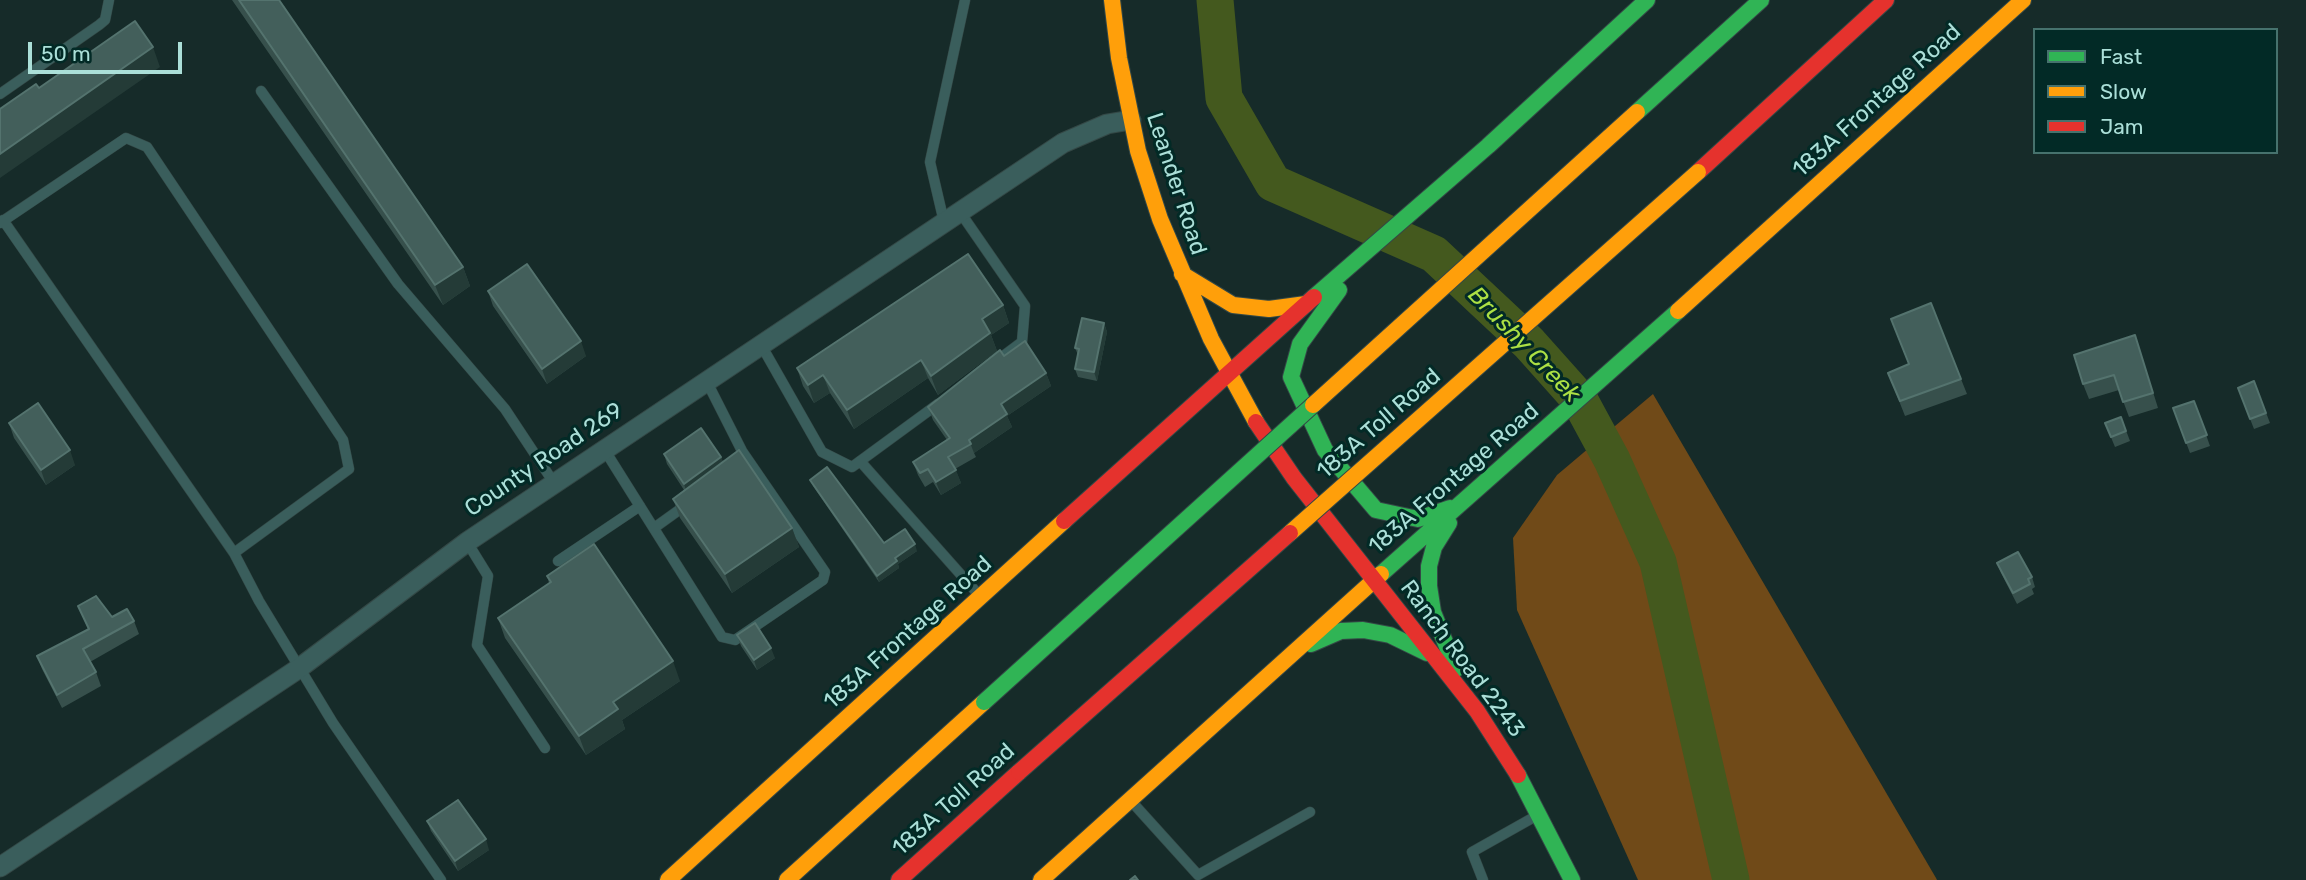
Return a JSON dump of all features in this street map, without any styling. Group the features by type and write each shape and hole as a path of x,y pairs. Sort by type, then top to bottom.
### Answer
{"main road":[{"name":"Leander Road","path":"1112,0 1131,120 1160,219 1181,273 1229,371"},
{"path":"1463,504 1418,519 1376,510 1325,450 1291,377 1314,304 1368,251 1647,0"},
{"path":"788,880 1761,0"},
{"name":"183A Toll Road","path":"899,880 1698,172 1886,0"},
{"name":"183A Frontage Road","path":"1041,880 2023,0"},
{"path":"1181,273 1233,305 1269,309 1314,304"},
{"name":"183A Frontage Road","path":"668,880 1229,371 1314,304"},
{"name":"Ranch Road 2243","path":"1229,371 1258,425 1280,457 1470,702 1540,814 1572,880"},
{"path":"1463,504 1434,547 1429,566 1429,586 1433,612 1470,702"},
{"path":"1279,664 1323,638 1341,631 1363,630 1390,635 1436,658"}],"street":[{"name":"County Road 269","path":"0,867 299,669 467,542 760,343 1063,143 1107,124 1131,120"}],"lane":[{"path":"0,93 105,20 109,0"},
{"path":"965,0 930,162 952,217 1025,306 1022,342 990,366"},
{"path":"261,91 398,284 505,410 554,483"},
{"path":"234,553 349,469 343,440 147,147 126,138 2,221 234,553 299,669 441,880"},
{"path":"760,343 822,452 852,467 947,398"},
{"path":"604,449 722,637 735,640 823,580 825,572 748,459 706,380"},
{"path":"738,467 748,459"},
{"path":"860,461 981,597"},
{"path":"654,528 696,498"},
{"path":"558,561 640,506"},
{"path":"467,542 488,576 477,646 545,748"},
{"path":"1130,799 1198,875 1310,813"},
{"path":"1483,880 1472,852 1540,814"}],"shaded area":[{"path":"1653,394 1937,880 1638,880 1517,610 1513,538 1557,475"}],"building":[{"path":"239,0 279,0 463,267 435,285"},
{"path":"135,21 153,47 0,154 0,109 36,84 39,88"},
{"path":"968,254 1003,305 982,319 990,333 931,376 921,360 847,410 823,375 808,385 797,368"},
{"path":"527,264 581,341 542,369 488,291"},
{"path":"1931,303 1961,379 1900,401 1888,373 1909,364 1891,319"},
{"path":"1082,318 1104,323 1094,372 1075,369 1079,349 1075,348"},
{"path":"2135,335 2153,393 2123,402 2114,375 2083,384 2074,355"},
{"path":"1025,341 1046,373 1001,404 1007,414 969,440 971,444 948,457 956,470 936,482 928,469 920,473 913,462 950,438 928,407 1000,350 1004,356"},
{"path":"2254,381 2266,413 2250,419 2238,388"},
{"path":"2194,401 2207,435 2186,443 2173,408"},
{"path":"38,403 70,450 41,470 9,423"},
{"path":"2121,417 2126,431 2111,437 2105,423"},
{"path":"701,428 721,457 684,484 664,454"},
{"path":"739,450 792,528 725,574 673,499"},
{"path":"827,467 884,543 905,529 915,544 895,558 897,561 877,576 810,480"},
{"path":"594,544 673,661 613,702 618,709 579,736 498,618 551,582 547,576"},
{"path":"2018,552 2032,577 2028,579 2030,584 2013,593 1997,563"},
{"path":"96,596 112,617 127,609 134,621 83,649 96,672 57,695 37,656 89,629 78,606"},
{"path":"755,623 771,648 754,660 737,635"},
{"path":"458,800 486,839 455,861 427,821"}],"waterway":[{"name":"Brushy Creek","path":"1215,0 1224,98 1273,183 1434,254 1529,343 1579,399 1612,460 1658,562 1731,880"}],"traffic: fast":[{"path":"1314,297 1488,146 1647,0"},
{"path":"1637,112 1761,0"},
{"path":"1339,290 1300,344 1291,377 1325,450 1376,510 1418,519 1450,508"},
{"path":"1381,574 1678,311"},
{"path":"984,702 1313,405"},
{"path":"1449,523 1434,547 1429,566 1429,586 1433,612 1456,669"},
{"path":"1311,644 1341,631 1363,630 1390,635 1427,653"},
{"path":"1518,775 1572,880"}],"traffic: slow":[{"path":"1112,0 1119,58 1138,151 1160,219 1211,339 1256,422"},
{"path":"1678,311 2023,0"},
{"path":"1313,405 1637,112"},
{"path":"1290,533 1698,172"},
{"path":"1182,274 1233,305 1269,309 1306,304"},
{"path":"668,880 1064,521"},
{"path":"1041,880 1381,574"},
{"path":"787,880 984,702"}],"traffic: jam":[{"path":"1698,172 1886,0"},
{"path":"1064,521 1314,297"},
{"path":"1256,422 1294,478 1477,711 1518,775"},
{"path":"1019,772 1290,533"},
{"path":"899,880 1019,772"}]}
